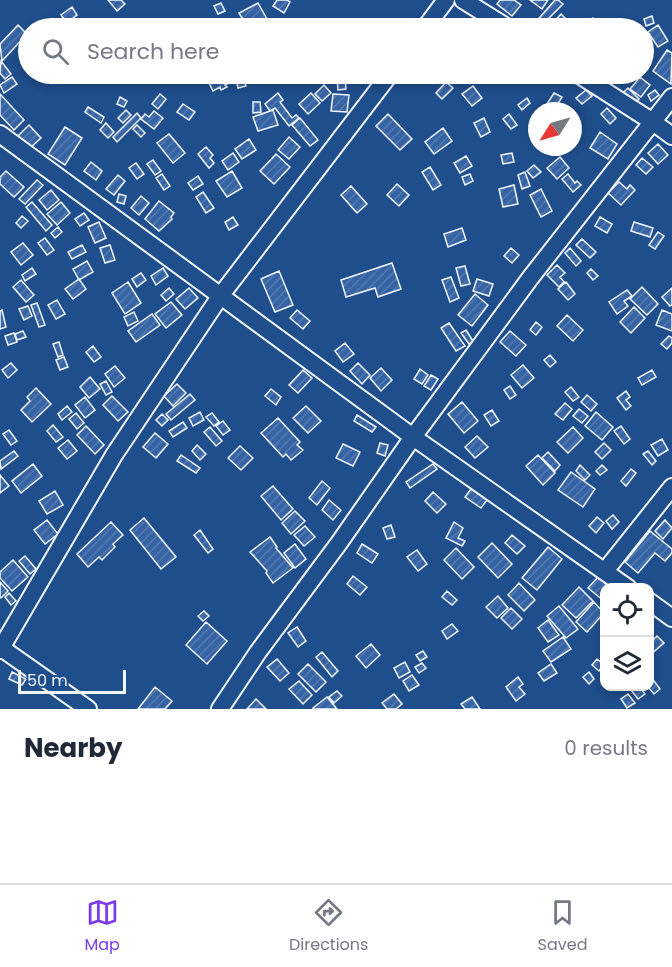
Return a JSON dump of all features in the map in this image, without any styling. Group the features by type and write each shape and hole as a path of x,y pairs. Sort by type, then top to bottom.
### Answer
{"street":[{"path":"432,18 446,0"},
{"path":"463,0 492,18"},
{"path":"88,709 0,648 114,455 220,295 382,84"},
{"path":"594,84 672,136"},
{"path":"220,709 258,652 339,543 412,437 531,277 672,97"},
{"path":"0,134 412,437 621,583"},
{"path":"604,571 672,487"},
{"path":"654,605 672,618"}],"building":[{"path":"108,0 121,0 125,4 117,11"},
{"path":"277,0 290,2 284,13 273,6"},
{"path":"500,0 514,0 521,5 512,16 497,4"},
{"path":"530,0 548,0 542,9"},
{"path":"555,0 563,4 549,18 539,18"},
{"path":"221,3 225,11 218,14 214,6"},
{"path":"258,3 266,18 242,18 239,13"},
{"path":"72,7 77,15 73,18 63,18 61,15"},
{"path":"18,25 18,44 2,61 0,44"},
{"path":"658,25 668,41 658,47 654,41 654,28"},
{"path":"667,50 672,53 671,84 654,70"},
{"path":"1,61 11,74 5,79 0,73"},
{"path":"12,77 17,84 4,93 0,85"},
{"path":"210,84 227,84 225,85 227,87 221,90 220,87 213,91"},
{"path":"237,84 246,84 246,86 238,88"},
{"path":"338,84 346,84 346,89 338,90"},
{"path":"444,84 453,88 442,99 436,93"},
{"path":"634,84 650,85 641,97 630,89"},
{"path":"324,85 331,93 322,101 315,94"},
{"path":"473,86 482,98 472,106 462,94"},
{"path":"628,88 639,99 634,104 623,93"},
{"path":"586,90 592,96 582,104 576,98"},
{"path":"655,90 659,95 651,101 648,95"},
{"path":"278,93 283,100 280,102 292,118 296,115 299,118 289,126 275,108 270,111 265,104"},
{"path":"311,93 320,103 308,114 299,104"},
{"path":"554,93 562,97 559,102 548,102"},
{"path":"0,94 24,120 14,130 0,115"},
{"path":"160,94 166,99 158,109 152,104"},
{"path":"333,94 349,95 347,112 331,111"},
{"path":"120,97 127,101 124,107 117,104"},
{"path":"527,98 529,102 522,110 518,105"},
{"path":"253,102 260,102 261,112 253,113"},
{"path":"183,104 195,112 189,120 177,112"},
{"path":"88,107 104,117 101,123 85,112"},
{"path":"607,108 616,118 610,124 601,114"},
{"path":"126,110 131,115 123,123 118,118"},
{"path":"273,110 278,125 258,131 253,117"},
{"path":"154,111 163,118 154,129 141,119 145,114 149,117"},
{"path":"137,113 141,118 117,142 113,137"},
{"path":"388,114 412,139 400,150 376,126"},
{"path":"509,114 517,125 511,129 503,119"},
{"path":"300,118 318,140 310,146 292,125"},
{"path":"484,118 490,132 481,137 474,123"},
{"path":"106,123 114,132 108,138 100,130"},
{"path":"29,125 41,138 30,148 18,136"},
{"path":"137,125 145,133 141,137 133,129"},
{"path":"65,127 82,138 65,165 48,154"},
{"path":"443,128 452,141 434,154 425,142"},
{"path":"600,132 617,144 608,159 590,148"},
{"path":"169,134 185,153 173,163 157,143"},
{"path":"289,137 300,147 289,159 278,150"},
{"path":"249,139 256,150 242,159 235,149"},
{"path":"658,144 668,155 658,164 648,153"},
{"path":"206,147 213,155 210,158 214,163 209,168 198,154"},
{"path":"233,153 239,162 228,170 222,161"},
{"path":"512,153 514,162 503,164 501,155"},
{"path":"276,154 290,167 274,184 260,171"},
{"path":"466,156 472,166 460,173 454,163"},
{"path":"560,157 569,168 557,179 547,168"},
{"path":"642,158 653,167 646,174 636,165"},
{"path":"153,160 161,171 155,175 147,164"},
{"path":"91,162 102,171 96,180 84,171"},
{"path":"136,163 144,174 137,179 129,168"},
{"path":"534,165 541,172 533,178 527,171"},
{"path":"430,167 441,185 433,190 422,172"},
{"path":"6,171 24,187 14,197 0,184 0,177"},
{"path":"232,171 242,188 227,197 216,181"},
{"path":"525,172 530,186 522,189 518,175"},
{"path":"162,174 170,186 164,190 156,178"},
{"path":"470,174 473,181 465,185 462,177"},
{"path":"568,174 575,183 577,181 581,185 573,192 562,179"},
{"path":"118,175 125,181 114,195 106,189"},
{"path":"198,176 203,184 193,190 188,183"},
{"path":"37,180 43,185 25,204 19,199"},
{"path":"619,182 627,189 630,185 635,190 621,205 608,193"},
{"path":"397,184 409,195 399,206 387,195"},
{"path":"514,185 518,204 503,207 499,189"},
{"path":"351,186 367,204 357,213 341,195"},
{"path":"541,189 552,211 541,217 530,195"},
{"path":"51,190 59,200 47,210 39,200"},
{"path":"203,192 214,208 206,213 196,197"},
{"path":"119,194 126,196 124,204 117,202"},
{"path":"141,196 149,203 139,215 131,208"},
{"path":"159,201 174,213 172,219 159,231 145,219"},
{"path":"32,202 52,225 46,231 26,207"},
{"path":"61,202 70,213 57,225 47,214"},
{"path":"84,213 89,220 80,226 75,219"},
{"path":"22,216 28,221 21,228 16,223"},
{"path":"233,217 238,225 229,230 225,222"},
{"path":"600,217 612,224 607,233 595,226"},
{"path":"99,222 106,238 95,243 88,227"},
{"path":"634,222 653,228 650,237 631,231"},
{"path":"58,227 62,232 55,238 51,233"},
{"path":"462,228 466,240 448,247 444,234"},
{"path":"658,232 664,236 655,249 649,245"},
{"path":"45,238 54,250 47,255 38,243"},
{"path":"582,239 596,252 590,258 576,245"},
{"path":"23,243 33,255 21,265 11,252"},
{"path":"82,245 86,252 72,259 68,252"},
{"path":"110,245 115,260 105,263 100,248"},
{"path":"511,248 519,255 512,263 504,256"},
{"path":"570,248 581,261 576,266 565,253"},
{"path":"87,261 93,272 79,280 73,269"},
{"path":"392,263 401,289 378,297 375,288 346,297 341,280"},
{"path":"557,265 565,273 560,277 564,282 559,287 547,275"},
{"path":"465,266 470,284 461,286 456,268"},
{"path":"32,268 36,274 25,281 22,275"},
{"path":"163,268 168,276 156,285 151,276"},
{"path":"591,269 598,276 593,280 587,273"},
{"path":"279,271 293,305 275,312 261,279"},
{"path":"141,273 146,280 137,287 132,279"},
{"path":"451,277 459,298 450,302 442,280"},
{"path":"79,279 86,289 73,299 65,289"},
{"path":"477,279 493,284 489,296 473,291"},
{"path":"21,280 34,295 26,302 13,287"},
{"path":"128,282 141,303 125,314 112,293"},
{"path":"566,282 575,294 568,300 558,289"},
{"path":"642,287 658,304 647,315 630,299"},
{"path":"169,288 174,294 166,301 161,295"},
{"path":"189,288 198,298 185,309 176,299"},
{"path":"672,288 672,305 670,306 662,297"},
{"path":"627,290 632,296 624,301 628,306 617,314 609,302"},
{"path":"475,294 488,305 472,326 458,315"},
{"path":"57,300 65,314 56,319 48,305"},
{"path":"171,302 182,315 166,328 155,314"},
{"path":"37,303 45,325 39,327 31,305"},
{"path":"28,306 32,316 24,320 19,309"},
{"path":"634,307 645,318 631,333 620,322"},
{"path":"2,310 6,327 0,329 0,311"},
{"path":"297,310 310,321 303,329 290,318"},
{"path":"662,310 672,314 672,331 656,325"},
{"path":"134,312 138,321 128,326 124,317"},
{"path":"152,314 160,325 136,342 128,331"},
{"path":"567,315 583,330 573,341 557,326"},
{"path":"536,322 542,327 536,335 530,330"},
{"path":"449,323 465,346 456,351 441,328"},
{"path":"466,330 473,341 469,344 461,333"},
{"path":"23,331 26,337 17,340 15,334"},
{"path":"510,331 526,345 516,356 500,342"},
{"path":"14,333 17,342 8,345 5,336"},
{"path":"669,336 672,338 672,343 667,349 661,344"},
{"path":"59,342 63,355 58,357 53,344"},
{"path":"345,343 354,354 343,362 335,351"},
{"path":"93,346 101,357 94,362 86,352"},
{"path":"550,355 556,362 550,367 544,360"},
{"path":"64,357 68,367 60,370 56,360"},
{"path":"11,363 17,370 8,378 2,370"},
{"path":"358,363 370,375 362,384 350,371"},
{"path":"523,365 534,378 522,388 511,375"},
{"path":"115,366 125,378 114,387 105,374"},
{"path":"381,368 392,380 381,391 370,378"},
{"path":"420,369 428,375 422,384 414,379"},
{"path":"303,370 312,378 298,393 289,385"},
{"path":"652,370 656,377 642,385 638,378"},
{"path":"431,375 438,379 431,390 424,386"},
{"path":"90,377 100,389 89,398 80,387"},
{"path":"106,381 112,392 106,395 100,384"},
{"path":"177,384 186,393 173,406 164,396"},
{"path":"510,386 516,395 510,399 504,390"},
{"path":"571,387 579,397 573,401 565,392"},
{"path":"36,388 51,404 32,422 21,410 30,401 27,397"},
{"path":"271,389 281,397 276,405 265,396"},
{"path":"626,391 630,397 626,400 631,406 626,410 617,398"},
{"path":"190,394 195,400 171,420 166,414"},
{"path":"587,395 597,404 591,411 581,402"},
{"path":"112,396 128,412 118,421 103,405"},
{"path":"85,397 95,410 85,418 75,405"},
{"path":"462,402 478,421 464,433 448,414"},
{"path":"565,403 572,409 563,420 555,414"},
{"path":"67,406 72,412 62,420 58,414"},
{"path":"306,406 321,421 308,433 293,418"},
{"path":"579,409 588,416 582,423 573,416"},
{"path":"492,410 499,421 491,426 484,415"},
{"path":"200,412 204,420 193,426 189,418"},
{"path":"596,412 613,427 602,440 585,426"},
{"path":"76,413 84,423 77,429 69,419"},
{"path":"212,413 219,422 214,426 206,417"},
{"path":"162,414 168,420 162,426 156,420"},
{"path":"357,415 376,427 372,432 354,421"},
{"path":"278,418 300,442 297,445 303,450 291,460 286,454 283,457 261,433"},
{"path":"223,421 230,430 223,435 216,426"},
{"path":"183,422 187,428 173,437 169,431"},
{"path":"53,425 63,437 56,442 47,431"},
{"path":"86,426 104,445 95,454 77,435"},
{"path":"621,426 630,439 624,444 614,431"},
{"path":"210,427 222,441 216,446 204,432"},
{"path":"573,427 583,438 568,453 557,442"},
{"path":"9,430 17,441 11,445 3,434"},
{"path":"155,433 168,444 156,458 143,447"},
{"path":"477,436 488,447 475,458 465,447"},
{"path":"662,439 668,450 658,456 651,445"},
{"path":"68,440 77,451 67,459 58,448"},
{"path":"380,443 388,445 385,456 377,453"},
{"path":"604,443 611,450 602,459 595,452"},
{"path":"343,444 360,452 353,466 336,458"},
{"path":"197,445 206,454 200,460 192,451"},
{"path":"240,446 253,458 241,470 228,458"},
{"path":"14,451 18,456 1,469 0,461"},
{"path":"648,451 656,461 652,465 643,454"},
{"path":"548,452 560,465 555,471 542,458"},
{"path":"181,455 200,468 196,473 177,461"},
{"path":"538,455 555,473 543,485 526,466"},
{"path":"33,464 42,476 21,493 12,481"},
{"path":"433,464 437,469 410,488 406,482"},
{"path":"580,465 590,475 585,480 576,471"},
{"path":"602,465 607,470 600,475 596,471"},
{"path":"631,469 636,473 626,486 621,481"},
{"path":"571,472 595,489 583,507 558,490"},
{"path":"0,475 9,486 0,493"},
{"path":"322,481 330,488 317,505 309,498"},
{"path":"273,486 293,509 281,520 261,496"},
{"path":"471,489 487,500 481,508 465,497"},
{"path":"55,491 63,505 47,514 39,501"},
{"path":"433,492 446,504 437,513 425,501"},
{"path":"329,500 341,510 333,520 322,510"},
{"path":"295,511 305,521 291,534 282,523"},
{"path":"613,515 619,522 612,529 606,521"},
{"path":"597,517 604,523 596,533 589,526"},
{"path":"144,518 176,557 161,569 130,530"},
{"path":"47,520 58,534 45,544 34,530"},
{"path":"665,520 672,528 663,539 655,531"},
{"path":"111,522 123,535 113,544 115,547 102,560 99,557 88,567 77,554"},
{"path":"454,522 463,528 458,538 465,541 462,546 446,538"},
{"path":"391,525 395,537 387,539 383,528"},
{"path":"305,526 315,537 304,546 294,535"},
{"path":"200,530 213,549 208,553 194,535"},
{"path":"650,531 672,549 672,553 665,561 655,553 638,573 625,562"},
{"path":"512,535 525,546 517,554 505,543"},
{"path":"270,537 293,568 273,583 267,571 250,552"},
{"path":"492,543 512,564 498,578 478,557"},
{"path":"295,544 306,559 295,568 284,553"},
{"path":"362,544 378,554 372,563 357,553"},
{"path":"548,547 562,559 537,590 522,578"},
{"path":"456,548 474,567 462,579 444,560"},
{"path":"417,550 427,564 418,571 407,557"},
{"path":"25,556 36,569 30,574 19,561"},
{"path":"13,560 28,577 12,591 0,578 0,572"},
{"path":"353,576 367,587 360,595 347,584"},
{"path":"598,577 605,583 600,583 600,598 588,588"},
{"path":"0,582 8,591 1,598 0,597"},
{"path":"519,583 535,600 524,611 508,595"},
{"path":"579,587 593,601 576,618 562,605"},
{"path":"447,591 457,600 452,605 442,597"},
{"path":"9,593 16,601 11,605 5,597"},
{"path":"498,596 508,608 497,618 486,607"},
{"path":"594,602 600,609 600,617 587,632 576,622"},
{"path":"559,606 578,629 566,638 547,616"},
{"path":"511,608 522,619 512,629 501,618"},
{"path":"204,611 209,616 203,621 198,616"},
{"path":"548,620 559,635 548,642 538,628"},
{"path":"206,622 227,641 207,664 186,645"},
{"path":"452,624 458,631 447,639 442,631"},
{"path":"297,627 306,641 298,647 288,633"},
{"path":"657,636 664,643 654,652 654,639"},
{"path":"563,637 571,649 551,662 543,651"},
{"path":"371,644 380,655 366,668 356,656"},
{"path":"423,651 427,657 420,661 416,655"},
{"path":"322,652 338,671 332,677 316,657"},
{"path":"277,659 289,673 280,681 267,667"},
{"path":"597,659 600,662 600,670 599,671 592,665"},
{"path":"405,662 410,672 399,678 394,668"},
{"path":"422,663 426,668 419,673 415,667"},
{"path":"308,664 326,682 316,692 298,674"},
{"path":"551,664 557,673 544,681 538,673"},
{"path":"12,672 26,679 22,685 9,679"},
{"path":"589,672 594,679 589,684 583,677"},
{"path":"412,675 419,685 409,691 403,681"},
{"path":"518,677 523,684 519,687 525,694 516,701 506,687"},
{"path":"299,681 312,695 303,704 289,689"},
{"path":"654,681 660,689 654,694 651,691 654,691"},
{"path":"155,687 172,701 165,709 138,709"},
{"path":"337,691 342,696 334,703 329,697"},
{"path":"632,691 643,691 645,694 638,699"},
{"path":"394,694 402,704 396,709 387,709 382,703"},
{"path":"628,694 635,703 627,708 621,699"},
{"path":"327,697 337,709 313,708"},
{"path":"472,697 480,709 465,709 461,704"},
{"path":"256,699 266,709 247,709"}]}
